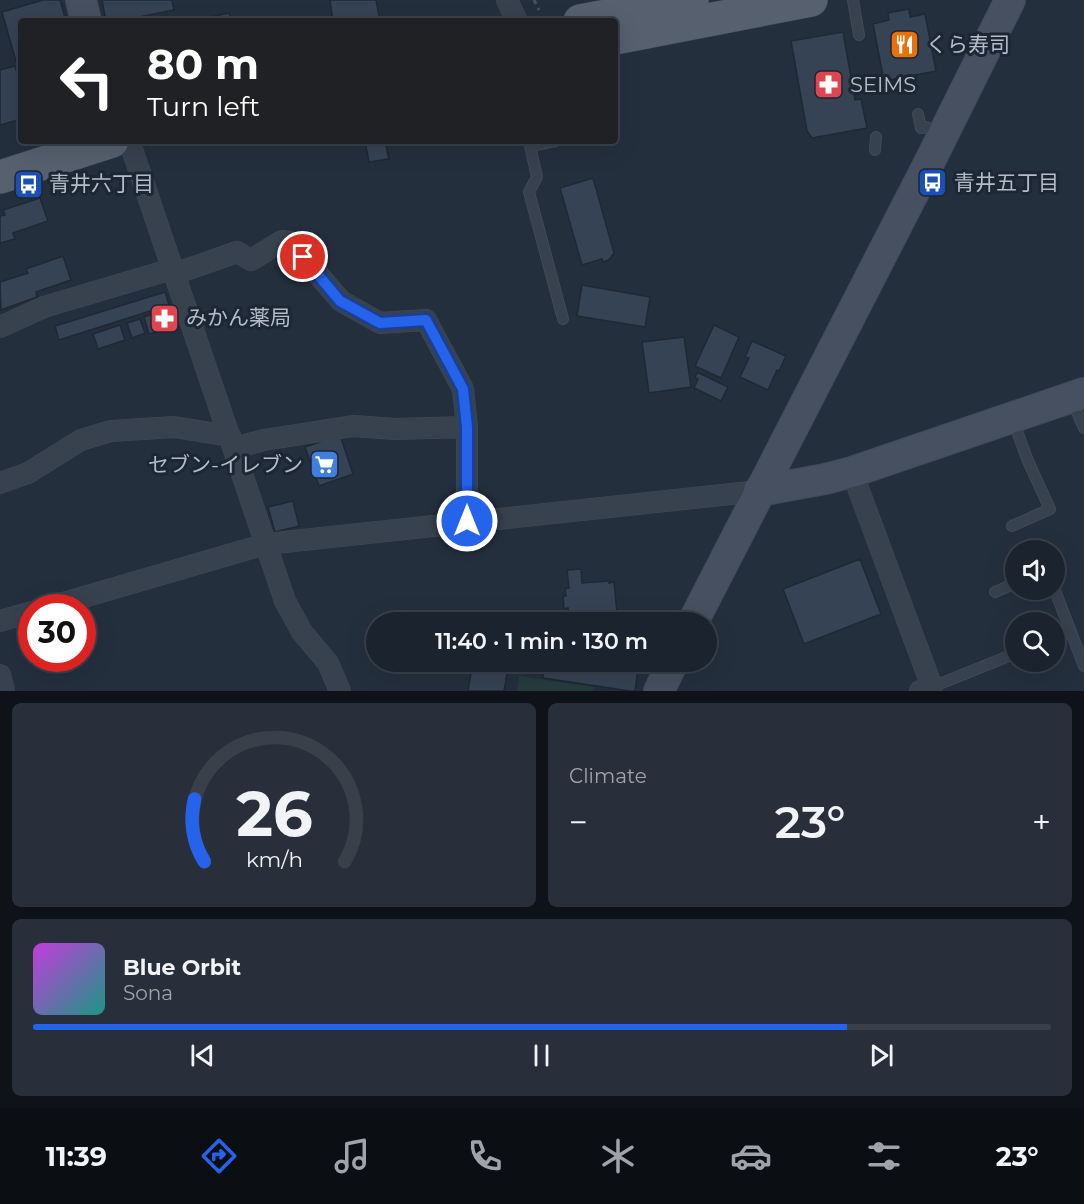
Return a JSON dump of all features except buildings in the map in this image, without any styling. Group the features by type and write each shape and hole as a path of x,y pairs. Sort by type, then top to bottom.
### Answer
{"main road":[{"path":"593,18 656,3 692,0"},
{"path":"618,37 811,0"},
{"path":"0,153 28,144"},
{"path":"0,177 103,144"}],"street":[{"path":"81,0 85,18"},
{"path":"507,0 516,18"},
{"path":"698,612 915,176 943,134 1010,0"},
{"path":"128,144 133,152 285,601 302,632 328,663 340,691"},
{"path":"0,327 44,307 237,252 251,260 282,241 290,242 340,301 380,323 426,320 463,389 467,427 467,521"},
{"path":"94,594 266,544 759,491 814,482 852,472 1077,395"},
{"path":"0,483 28,473 81,440 111,431 174,427 232,442 264,440 353,426 395,429 467,427"},
{"path":"852,472 874,527 928,690"},
{"path":"0,621 18,616"},
{"path":"659,691 669,672"},
{"path":"0,675 4,691"}],"lane":[{"path":"853,0 859,35"},
{"path":"918,114 921,128 926,127 943,134"},
{"path":"875,150 876,136"},
{"path":"530,144 537,177 529,192 564,320"},
{"path":"1077,395 1084,428"},
{"path":"1012,417 1028,461 1050,509 1012,526"},
{"path":"995,592 1005,588"},
{"path":"1059,600 1084,666"},
{"path":"1065,633 1071,631"},
{"path":"928,690 1005,658"}],"path":[{"path":"534,0 539,10"}],"green space":[{"path":"519,676 594,687 593,691 517,691"}],"place":[{"name":"くら寿司","path":"905,45"},
{"name":"SEIMS","path":"829,85"},
{"name":"青井五丁目","path":"933,183"},
{"name":"青井六丁目","path":"28,184"},
{"name":"みかん薬局","path":"165,318"},
{"name":"セブン-イレブン","path":"324,465"}],"route":[{"path":"303,257 340,301 380,323 426,320 463,389 467,427 467,521"}]}
